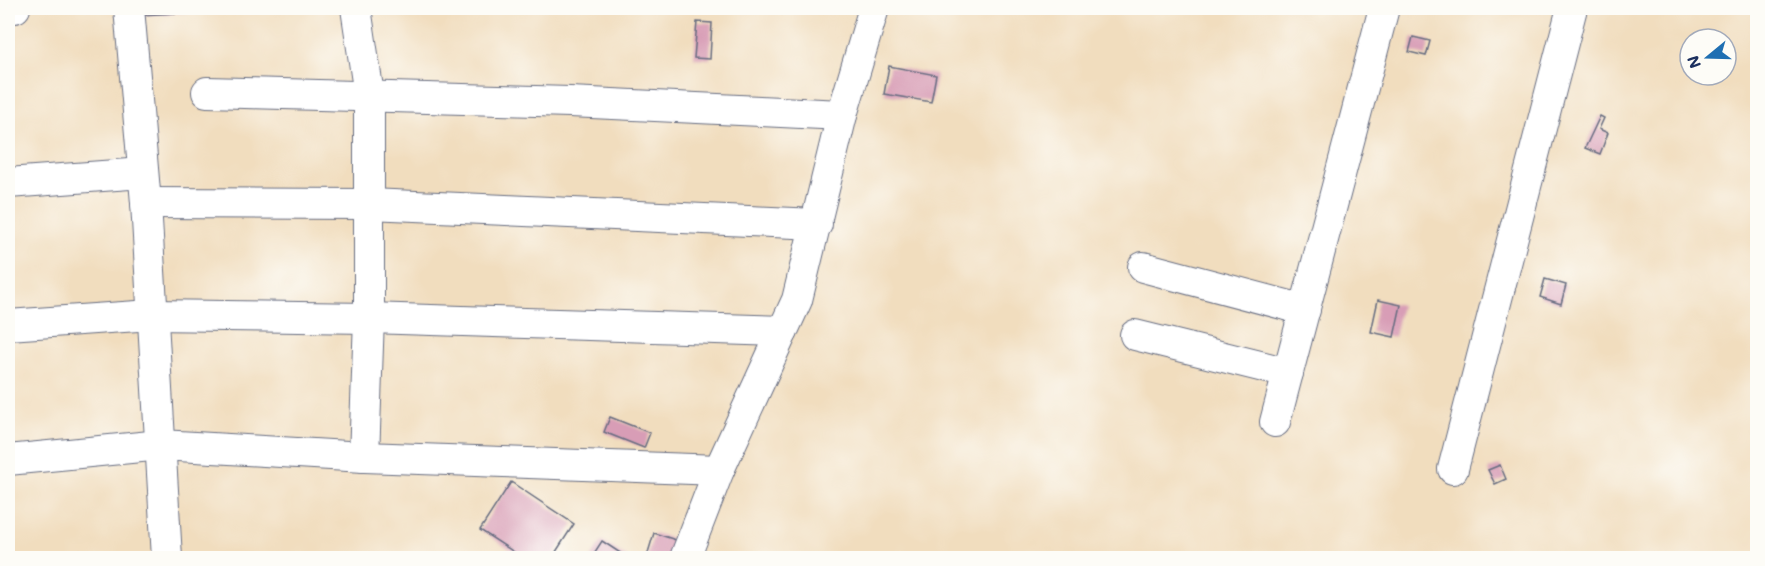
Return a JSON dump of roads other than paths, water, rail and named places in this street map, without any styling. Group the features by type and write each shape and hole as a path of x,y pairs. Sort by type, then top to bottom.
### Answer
{"street":[{"path":"8,8 15,8"},
{"path":"129,8 146,203 167,558"},
{"path":"356,8 369,95 369,318 364,457"},
{"path":"685,558 719,470 797,300 842,115 874,8"},
{"path":"1275,422 1384,8"},
{"path":"1453,469 1572,8"},
{"path":"207,92 369,95 842,115"},
{"path":"8,183 143,173"},
{"path":"146,203 370,204 817,225"},
{"path":"1143,267 1305,310"},
{"path":"8,325 152,315 369,318 783,331"},
{"path":"1136,335 1288,373"},
{"path":"8,460 162,446 364,457 719,470"}]}
